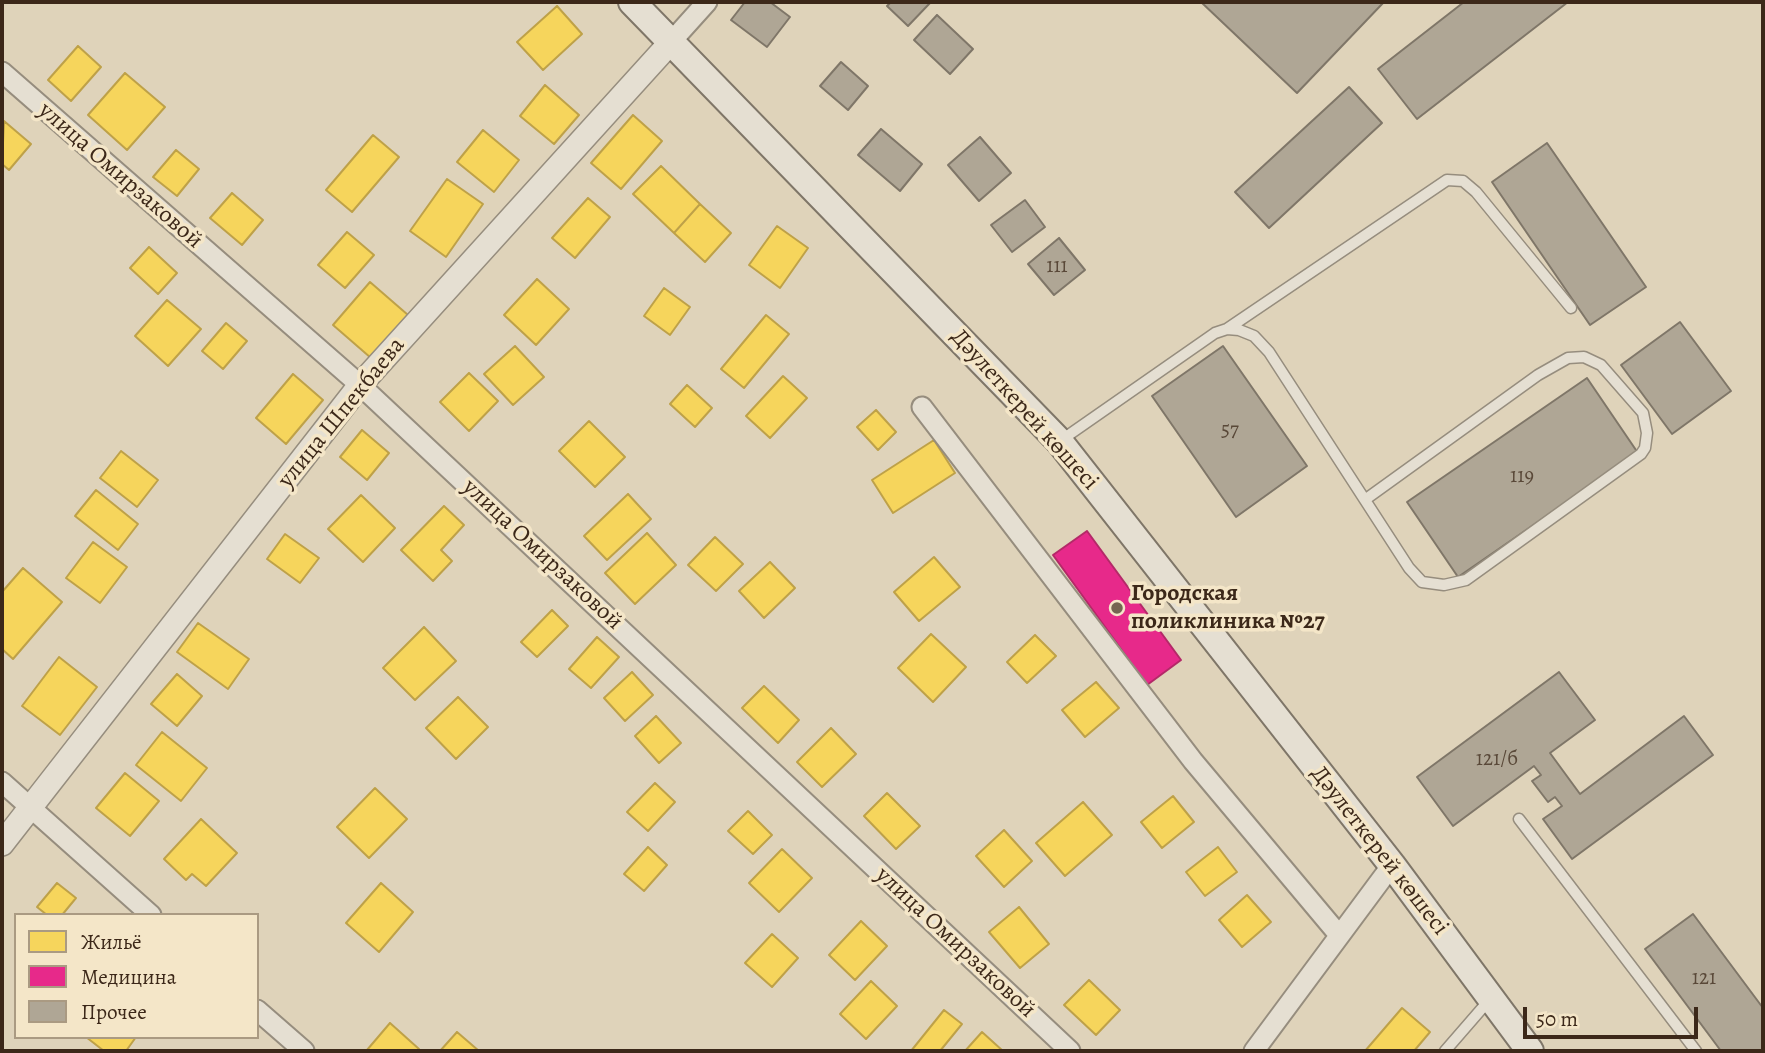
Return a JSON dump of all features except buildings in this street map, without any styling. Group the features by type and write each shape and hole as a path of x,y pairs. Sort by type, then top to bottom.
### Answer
{"main road":[{"name":"Дәулеткерей көшесі","path":"632,2 1059,441 1392,865 1527,1050"}],"street":[{"name":"улица Шпекбаева","path":"2,844 32,809 360,385 707,2"},
{"name":"улица Омирзаковой","path":"2,72 360,385 1070,1051"},
{"path":"922,407 1193,761 1339,934"},
{"path":"2,782 149,913"},
{"path":"1254,1051 1392,865"},
{"path":"259,1012 304,1051"}],"lane":[{"path":"1059,441 1197,344 1227,329 1447,180 1463,181 1476,192 1572,308"},
{"path":"1227,329 1254,336 1269,352 1409,568 1422,582 1444,585 1466,580 1641,454 1646,448 1647,433 1643,413 1601,365 1584,357 1568,358 1538,375 1366,499"},
{"path":"1520,819 1696,1051"},
{"path":"1446,1051 1491,998"}],"place":[{"name":"Городская поликлиника №27","path":"1117,608"}]}
